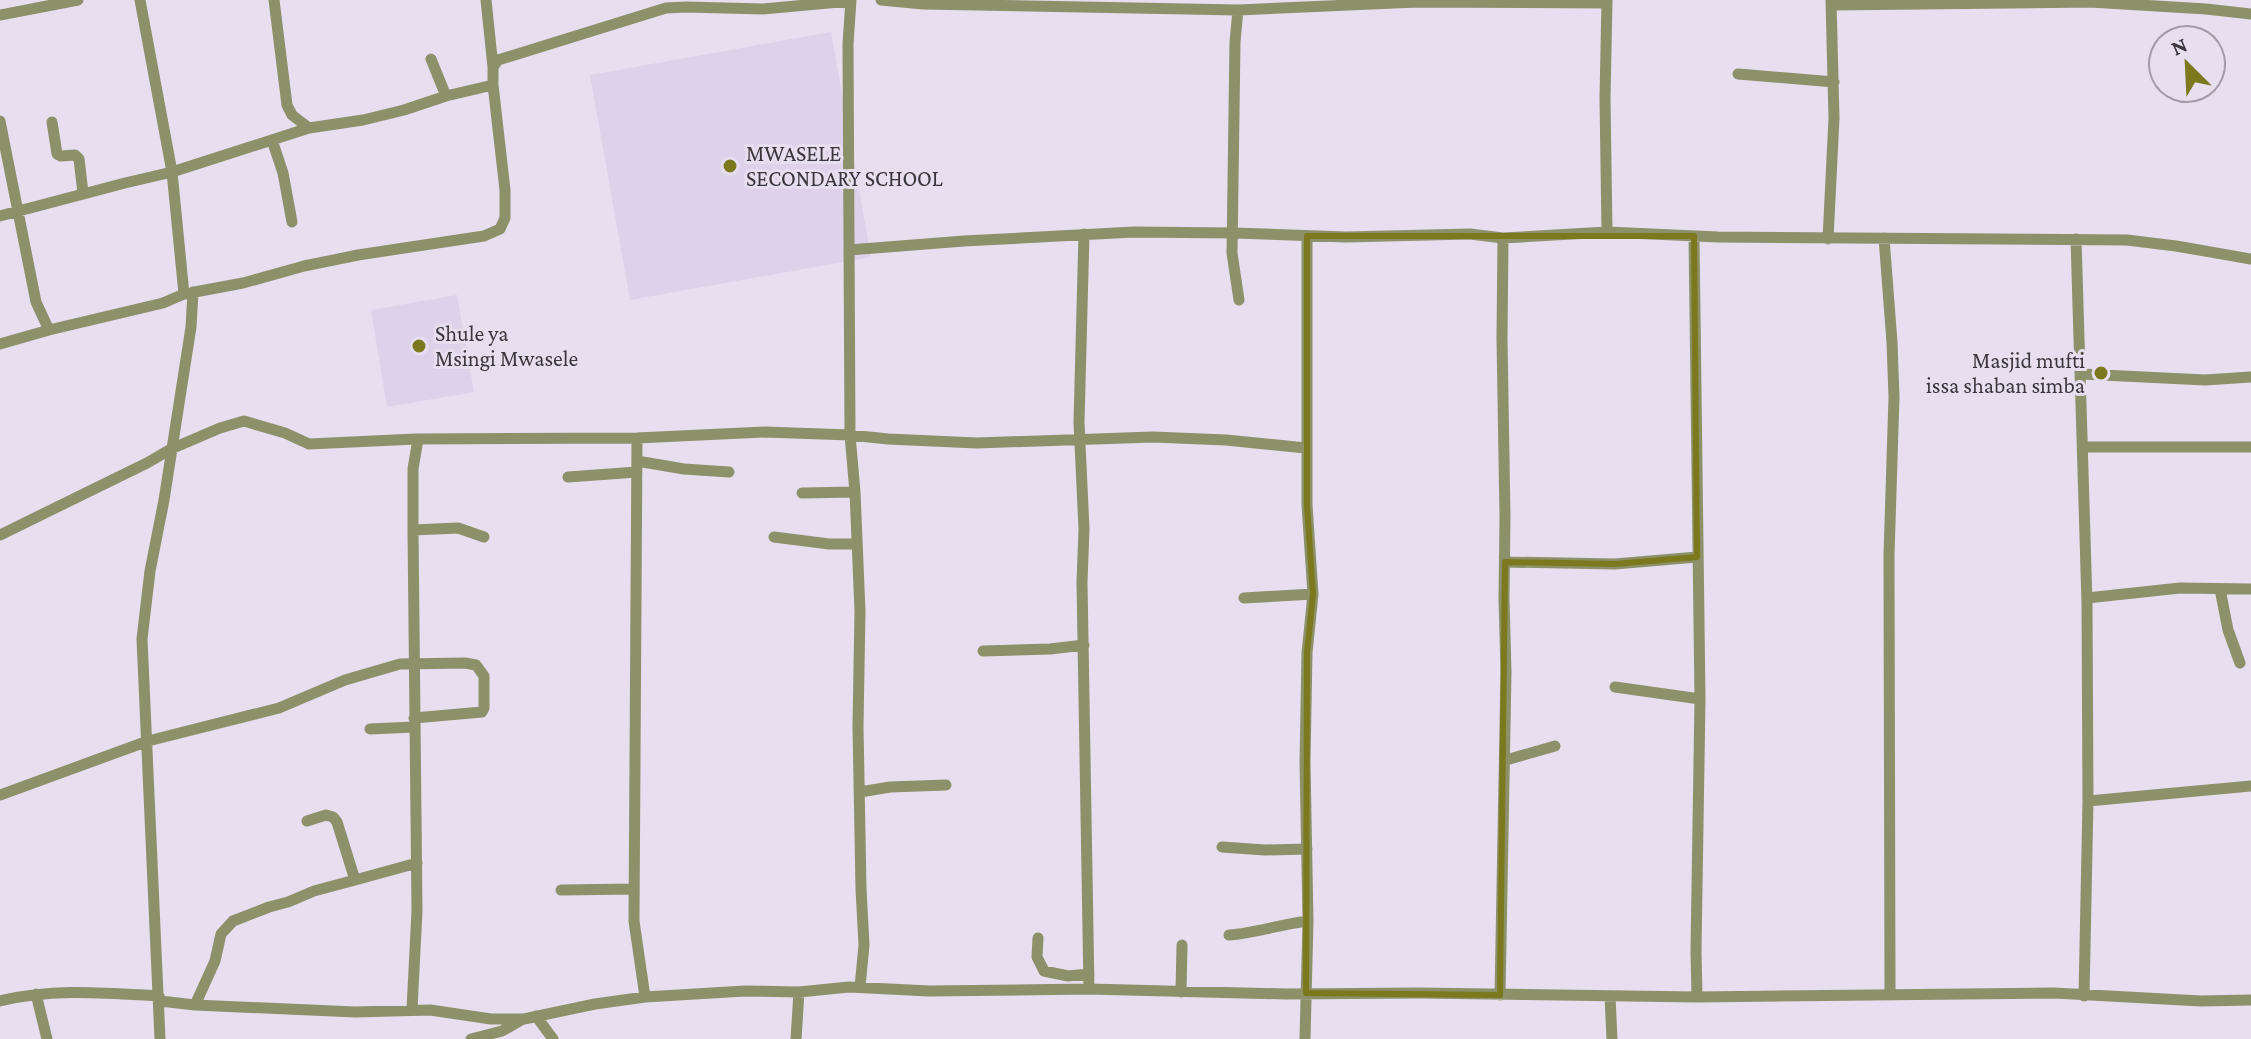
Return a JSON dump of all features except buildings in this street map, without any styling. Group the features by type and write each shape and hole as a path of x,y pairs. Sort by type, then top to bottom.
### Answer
{"street":[{"path":"0,15 78,0"},
{"path":"140,0 172,172 191,327 148,583 142,639 160,1039"},
{"path":"274,0 287,105 292,115 309,128"},
{"path":"0,344 163,303 188,293 243,283 304,266 484,236 500,229 505,218 505,190 486,0"},
{"path":"881,0 923,4 1088,3 1238,10 1417,1 1607,2 1607,232"},
{"path":"493,67 498,60 652,11 730,4 763,9 847,1 850,435 860,611 858,726 864,945 860,987"},
{"path":"1828,239 1834,118 1831,2 2090,2 2251,14"},
{"path":"1238,10 1232,253 1239,300"},
{"path":"431,59 446,96"},
{"path":"1738,74 1834,82"},
{"path":"0,216 172,172 309,128 363,120 493,85"},
{"path":"0,121 38,310 49,330"},
{"path":"52,122 57,154 79,158 83,193"},
{"path":"272,140 283,173 292,222"},
{"path":"849,250 1084,234 1234,233 1346,237 1470,234 1503,238 1607,232 1828,239 2076,239 2151,243 2251,259"},
{"path":"1084,234 1079,439 1084,516 1082,582 1089,989"},
{"path":"1305,1039 1308,921 1305,762 1307,653 1313,594 1306,448 1307,236"},
{"path":"1694,236 1700,699 1697,997"},
{"path":"1500,995 1506,760 1503,238"},
{"path":"1884,238 1894,385 1889,555 1890,995"},
{"path":"2076,239 2087,598 2088,801 2084,996"},
{"path":"2082,374 2205,380 2251,377"},
{"path":"0,535 171,449 244,421 309,444 418,439 637,438 765,432 977,443 1153,437 1306,448"},
{"path":"637,438 634,921 645,997"},
{"path":"412,1009 417,863 413,469 418,439"},
{"path":"2083,447 2251,447"},
{"path":"568,477 637,466 729,472"},
{"path":"802,493 855,492"},
{"path":"413,530 458,528 484,537"},
{"path":"774,537 857,544"},
{"path":"1505,562 1615,564 1697,557"},
{"path":"2087,598 2157,589 2251,589"},
{"path":"2220,589 2228,630 2240,663"},
{"path":"1244,598 1313,594"},
{"path":"983,651 1084,645"},
{"path":"0,795 148,741 258,714 307,698 356,676 394,665 465,663 476,665 484,676 484,708 480,713 370,729"},
{"path":"1615,687 1700,699"},
{"path":"1506,760 1555,746"},
{"path":"860,792 890,787 946,785"},
{"path":"2088,801 2251,786"},
{"path":"307,821 326,815 333,817 355,880"},
{"path":"1222,847 1307,849"},
{"path":"195,1005 215,961 221,934 233,921 314,891 417,863"},
{"path":"561,890 634,889"},
{"path":"1229,935 1308,921"},
{"path":"1038,938 1037,960 1044,971 1068,976 1089,974"},
{"path":"1181,992 1182,945"},
{"path":"0,1001 36,994 77,992 195,1005 355,1012 412,1009 491,1019 530,1018 645,997 860,987 929,991 1089,989 1697,997 2054,993 2201,1001 2251,1000"},
{"path":"796,1039 799,992"},
{"path":"36,994 47,1039"},
{"path":"1610,996 1612,1039"},
{"path":"471,1039 502,1031 530,1018"},
{"path":"530,1018 553,1039"}],"highlighted area":[{"path":"1307,236 1694,236 1697,557 1615,564 1505,562 1500,995 1306,993 1307,653 1313,594 1307,505"}],"shaded area":[{"name":"MWASELE SECONDARY SCHOOL","path":"831,32 871,257 630,300 590,75"},
{"path":"457,295 474,392 387,407 371,310"}],"place":[{"name":"MWASELE SECONDARY SCHOOL","path":"730,166"},
{"name":"Shule ya Msingi Mwasele","path":"419,346"},
{"name":"Masjid mufti issa shaban simba","path":"2101,373"}]}
